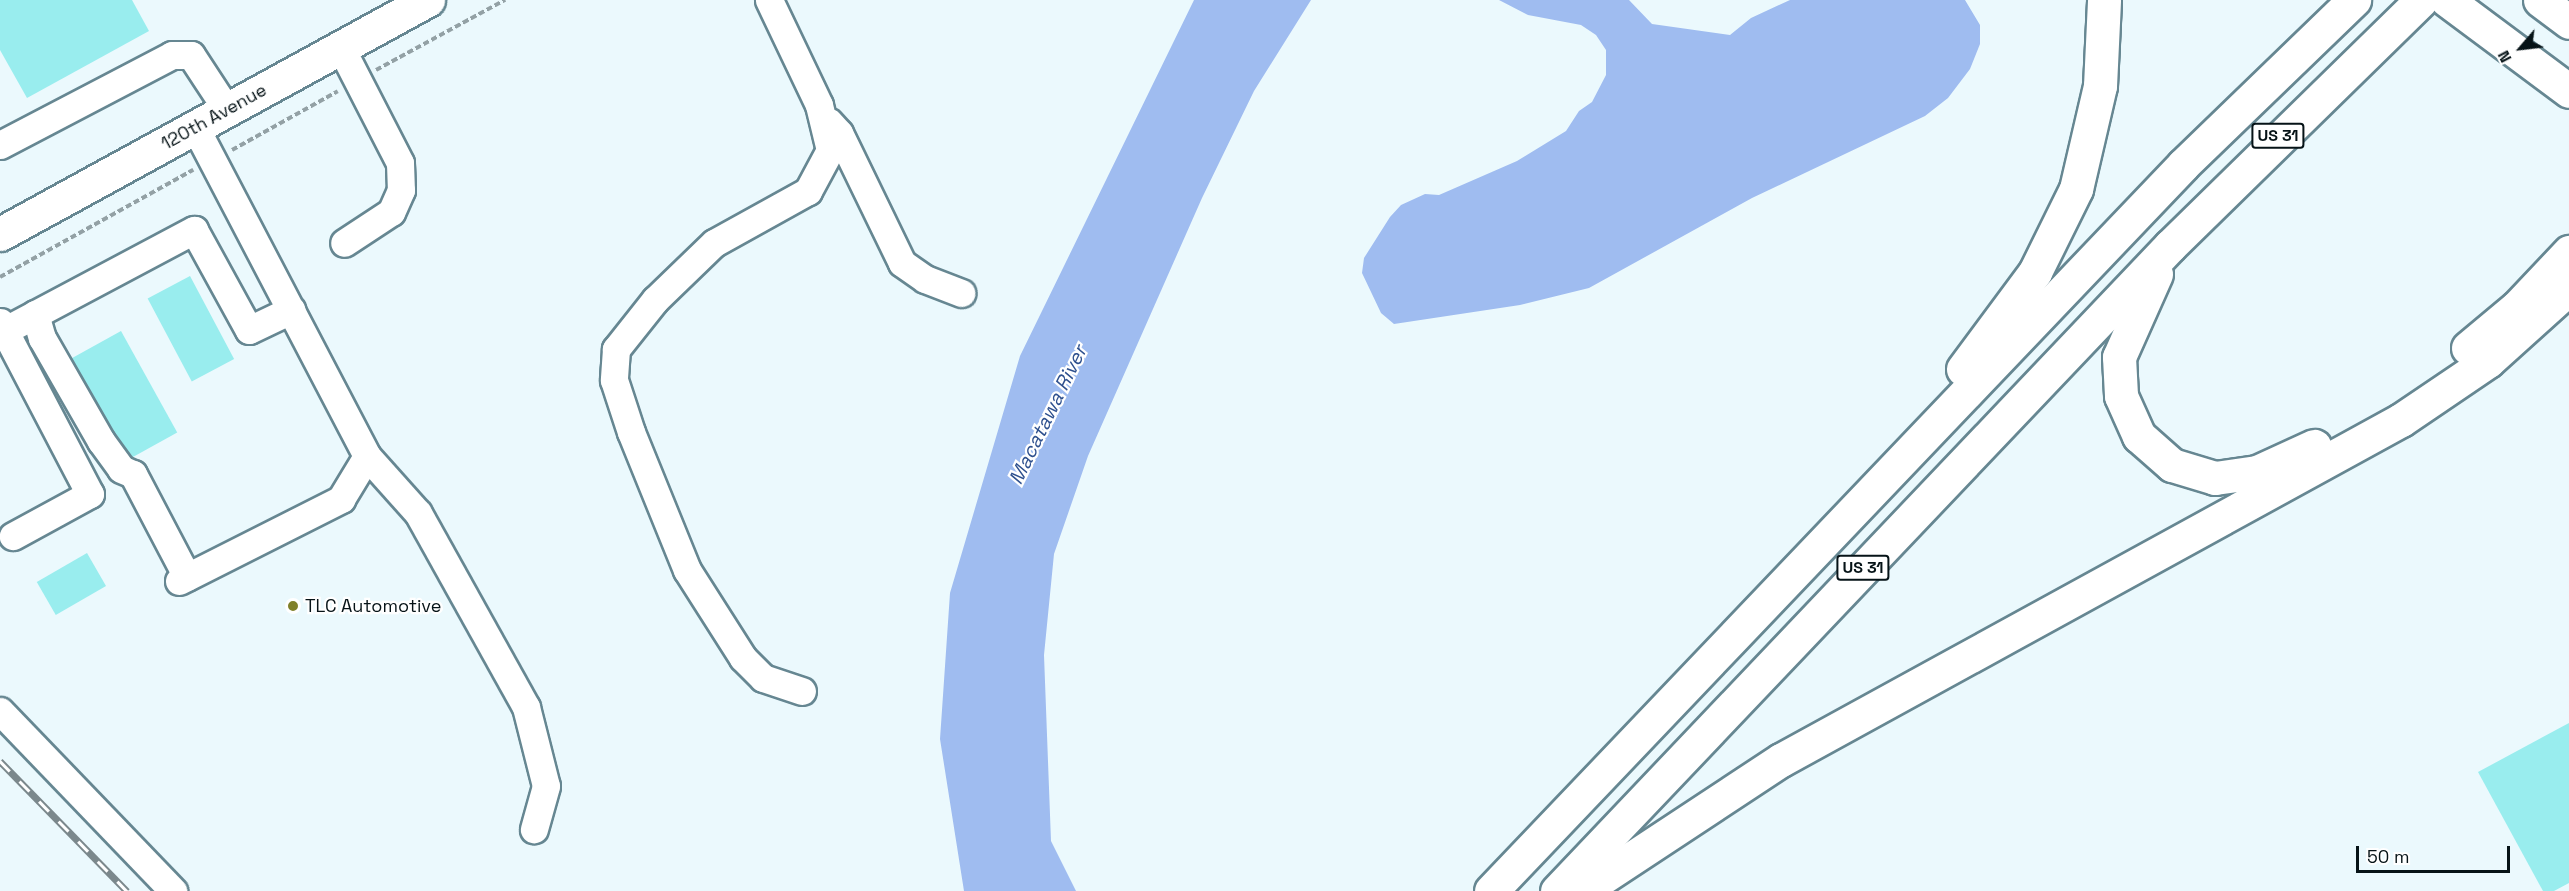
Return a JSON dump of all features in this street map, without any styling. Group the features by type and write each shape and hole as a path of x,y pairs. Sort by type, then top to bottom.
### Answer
{"main road":[{"name":"120th Avenue","path":"0,234 428,0"},
{"path":"1861,503 2017,298 2064,218 2095,122 2104,50 2104,0"},
{"name":"US 31","path":"1557,891 2170,246 2388,29 2421,0"},
{"path":"2447,0 2569,91"},
{"path":"2540,0 2569,22"},
{"name":"US 31","path":"1491,891 2182,165 2353,1"},
{"path":"2170,246 2124,338 2119,357 2121,396 2139,436 2154,452 2172,465 2215,478 2236,477 2279,463 2384,408 2486,334 2569,252"},
{"path":"1582,891 1781,760 2374,436 2488,361 2569,288"}],"lane":[{"path":"769,0 822,114 830,150 808,191 714,243 655,300 616,349 614,380 639,453 687,570 742,658 763,678 802,691"},
{"path":"341,48 400,163 401,190 391,212 344,243"},
{"path":"0,145 172,56 191,55 226,110"},
{"path":"822,114 839,133 902,263 925,279 961,293"},
{"path":"195,128 368,456 418,513 526,707 546,786 534,829"},
{"path":"13,536 90,494 2,328 35,314 194,230 249,330 291,310"},
{"path":"35,314 42,338 100,441 121,469 133,474 183,579 341,499 368,456"},
{"path":"0,711 173,891"}],"path":[{"path":"0,277 505,0"}],"water":[{"name":"Macatawa River","path":"1194,0 1311,0 1254,91 1202,198 1088,456 1054,554 1044,655 1051,841 1076,891 964,891 940,739 950,593 1020,356"},
{"path":"1499,0 1629,0 1652,24 1730,35 1751,18 1790,0 1965,0 1980,25 1980,44 1970,69 1948,98 1925,116 1752,198 1589,288 1520,305 1394,324 1381,313 1362,273 1364,258 1390,217 1401,205 1425,194 1439,195 1517,161 1566,131 1579,111 1592,102 1606,75 1606,50 1596,35 1581,25 1528,15"}],"building":[{"path":"0,0 132,0 149,31 27,98 0,50"},
{"path":"190,276 234,359 192,382 148,299"},
{"path":"121,331 177,432 123,463 67,361"},
{"path":"87,553 106,586 56,615 37,582"},
{"path":"2569,723 2569,883 2554,891 2543,891 2478,772"}],"railway":[{"path":"0,761 127,891"}],"place":[{"name":"TLC Automotive","path":"293,606"}]}
